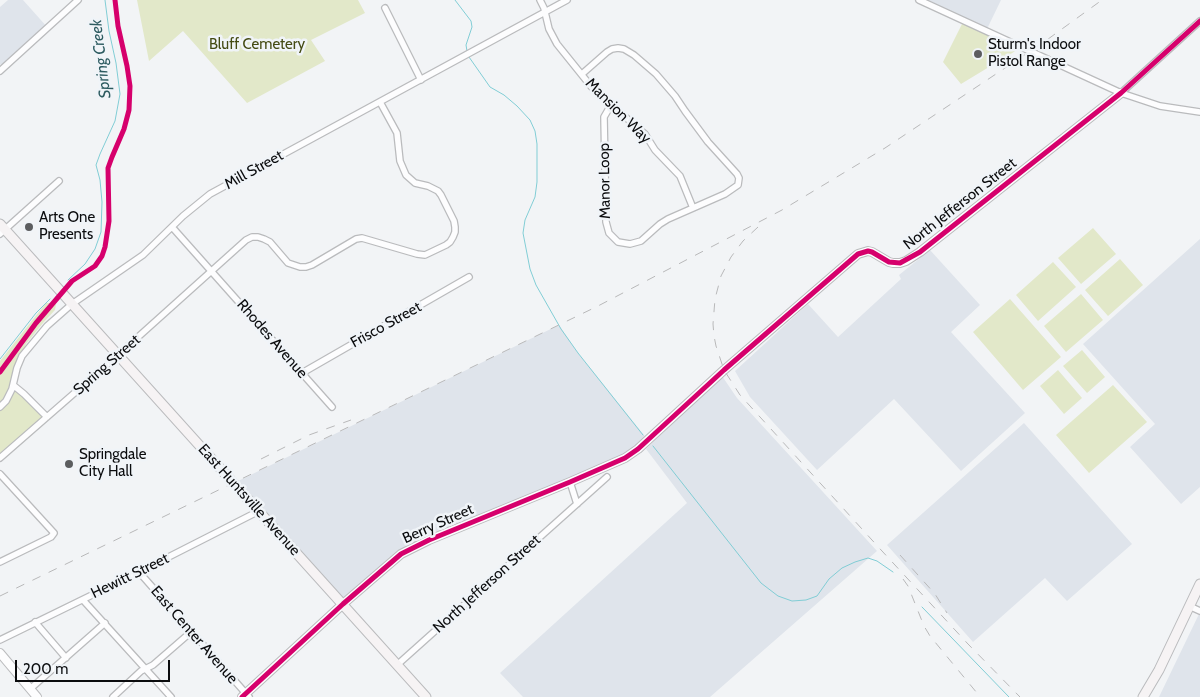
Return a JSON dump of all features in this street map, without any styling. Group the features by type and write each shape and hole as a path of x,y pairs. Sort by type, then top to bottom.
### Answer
{"main road":[{"name":"East Huntsville Avenue","path":"2,229 72,304 426,697"},
{"path":"1143,697 1200,584"}],"street":[{"path":"1,68 78,0"},
{"name":"Mansion Way","path":"540,0 553,37 594,90 645,134 655,150 675,170 683,183 693,208"},
{"name":"Mill Street","path":"0,407 6,401 13,385 22,356 47,326 72,304 143,255 182,216 210,194 567,0"},
{"path":"919,0 1121,93 1160,106 1200,112"},
{"path":"385,8 421,80"},
{"path":"1121,93 1200,22"},
{"name":"Manor Loop","path":"582,74 607,52 618,48 634,55 656,74 675,96 708,142 737,174 740,182 736,188 725,194 668,219 641,241 623,244 618,242 606,228 604,117 611,105"},
{"name":"North Jefferson Street","path":"651,438 724,370 858,254 868,251 888,262 900,263 920,252 1121,93"},
{"path":"213,271 246,240 252,237 264,238 270,242 288,263 300,267 312,265 356,239 372,240 425,255 450,242 456,227 446,204 438,191 415,183 406,175 400,161 397,133 380,102"},
{"path":"2,229 59,181"},
{"name":"Rhodes Avenue","path":"172,227 332,407"},
{"name":"Spring Street","path":"0,458 213,271"},
{"name":"Frisco Street","path":"302,373 469,278"},
{"path":"13,385 47,418"},
{"name":"Berry Street","path":"245,696 343,604 401,554 429,540 625,458 651,438"},
{"path":"0,474 54,533 51,537 0,562"},
{"name":"North Jefferson Street","path":"397,665 607,477"},
{"path":"570,482 577,504"},
{"name":"Hewitt Street","path":"0,640 259,511"},
{"name":"East Center Avenue","path":"139,572 245,696"},
{"path":"83,600 171,697"},
{"path":"1189,606 1200,611"},
{"path":"35,622 66,658"},
{"path":"30,689 105,623"},
{"path":"113,697 191,632"},
{"path":"0,653 37,697"}],"shaded area":[{"path":"8,0 23,0 48,28 4,68 0,64 0,7"},
{"path":"919,0 1001,0 986,31"},
{"path":"1200,239 1200,487 1181,504 1130,447 1155,424 1083,344"},
{"path":"930,250 980,305 951,332 1025,413 961,471 894,399 817,470 750,397 735,371 808,304 838,337 901,279 899,275"},
{"path":"559,325 578,353 648,440 638,449 401,553 343,604 234,483"},
{"path":"722,376 737,398 877,551 710,697 523,697 500,673 687,503 646,449"},
{"path":"1024,423 1132,544 1067,601 1045,578 973,642 887,545"},
{"path":"1200,612 1200,697 1159,697"}],"green space":[{"name":"Bluff Cemetery","path":"137,0 358,0 365,13 311,40 325,61 247,103 183,31 149,61"},
{"name":"Sturm's Indoor Pistol Range","path":"964,20 1022,47 961,84 943,62"},
{"path":"1093,228 1116,254 1081,284 1058,258"},
{"path":"1120,259 1143,285 1108,316 1085,290"},
{"path":"1053,262 1076,287 1038,321 1016,295"},
{"path":"1081,294 1103,320 1066,352 1044,326"},
{"path":"1010,299 1061,357 1023,390 973,332"},
{"path":"46,303 56,304 55,310 26,344 13,385 47,417 0,458 0,361"},
{"path":"1082,350 1105,377 1087,393 1063,366"},
{"path":"1058,370 1082,398 1064,414 1040,386"},
{"path":"1113,385 1147,422 1089,473 1056,435"}],"waterway":[{"name":"Spring Creek","path":"68,280 85,264 95,249 101,232 102,202 100,180 96,165 115,121 120,94 105,0"},
{"path":"455,0 471,21 472,27 466,45 467,51"},
{"path":"469,57 490,87 504,95 517,106 530,120 535,131 537,182 535,197 525,220 523,233 530,269 536,285 561,329 578,353 643,435"},
{"name":"Spring Creek","path":"0,359 36,313 50,299"},
{"path":"653,446 761,583 778,596 792,601 806,600 817,596 829,579 842,568 868,558 877,561 893,572"},
{"path":"922,607 1009,697"}],"railway":[{"path":"0,596 598,306 782,210 885,148 1044,42 1102,0"},
{"path":"758,227 743,241 731,257 721,276 715,299 714,336 724,370 740,395 968,644 1020,697"},
{"path":"261,459 309,435 351,420"},
{"path":"900,555 935,594 947,613"},
{"path":"903,579 908,586 930,636 977,693"}],"cycle path":[{"path":"0,372 36,323 72,281 95,266 102,256 105,247 109,221 108,168 124,129 129,110 130,86 118,26 115,0"},
{"path":"242,697 343,604 401,554 429,540 625,458 638,449 724,370 858,254 868,251 889,262 900,263 920,252 1121,93 1200,21"}],"place":[{"name":"Sturm's Indoor Pistol Range","path":"978,54"},
{"name":"Arts One Presents","path":"29,227"},
{"name":"Springdale City Hall","path":"69,464"}]}
